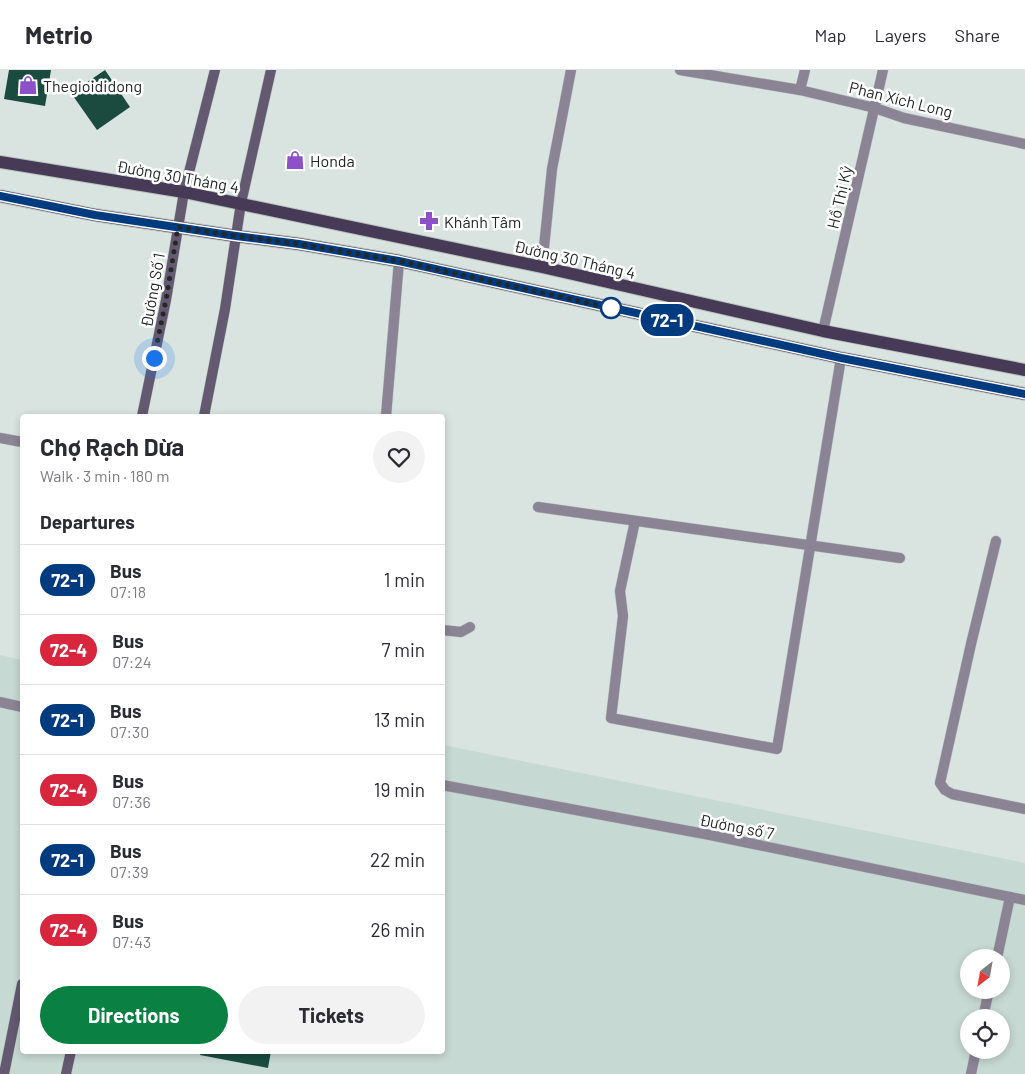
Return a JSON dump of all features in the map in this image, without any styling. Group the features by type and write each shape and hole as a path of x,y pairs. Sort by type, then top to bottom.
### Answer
{"main road":[{"name":"Đường Số 1","path":"142,414 166,300 184,192 214,70"},
{"path":"204,414 225,309 241,203 271,70"},
{"name":"Đường 30 Tháng 4","path":"0,162 241,203 542,267 823,332 1025,370"},
{"path":"0,196 95,215 299,244 399,261 841,358 1025,394"},
{"path":"4,1074 20,994"},
{"path":"66,1074 69,1054"}],"street":[{"path":"542,267 552,169 571,70"},
{"name":"Phan Xích Long","path":"680,70 800,90 875,108 904,118 1025,144"},
{"path":"800,90 805,70"},
{"name":"Hồ Thị Kỷ","path":"823,332 883,70"},
{"path":"386,414 399,261"},
{"path":"634,521 620,591 623,616 611,718 777,749 841,358"},
{"path":"0,438 20,442"},
{"path":"538,507 900,558"},
{"path":"996,540 940,783 945,790 952,794 1025,809"},
{"path":"445,630 461,632 470,627"},
{"path":"0,702 20,707"},
{"name":"Đường số 7","path":"445,786 710,835 1025,900"},
{"path":"999,949 1010,897"},
{"path":"971,1074 974,1059"}],"shaded area":[{"path":"0,655 20,660 20,1054 445,1054 445,745 1025,863 1025,1074 0,1074"}],"building":[{"name":"Thegioididong","path":"9,70 51,70 45,106 4,99"},
{"path":"105,70 130,107 97,130 71,93"},
{"path":"200,1054 270,1054 268,1068"}],"bus line":[{"name":"72-1","path":"0,196 95,215 299,244 399,261 841,358 1025,394"}],"place":[{"name":"Thegioididong","path":"28,85"},
{"name":"Honda","path":"295,160"},
{"name":"Khánh Tâm","path":"429,221"}],"route":[{"path":"154,358 178,227 299,244 399,261 611,308"}]}
